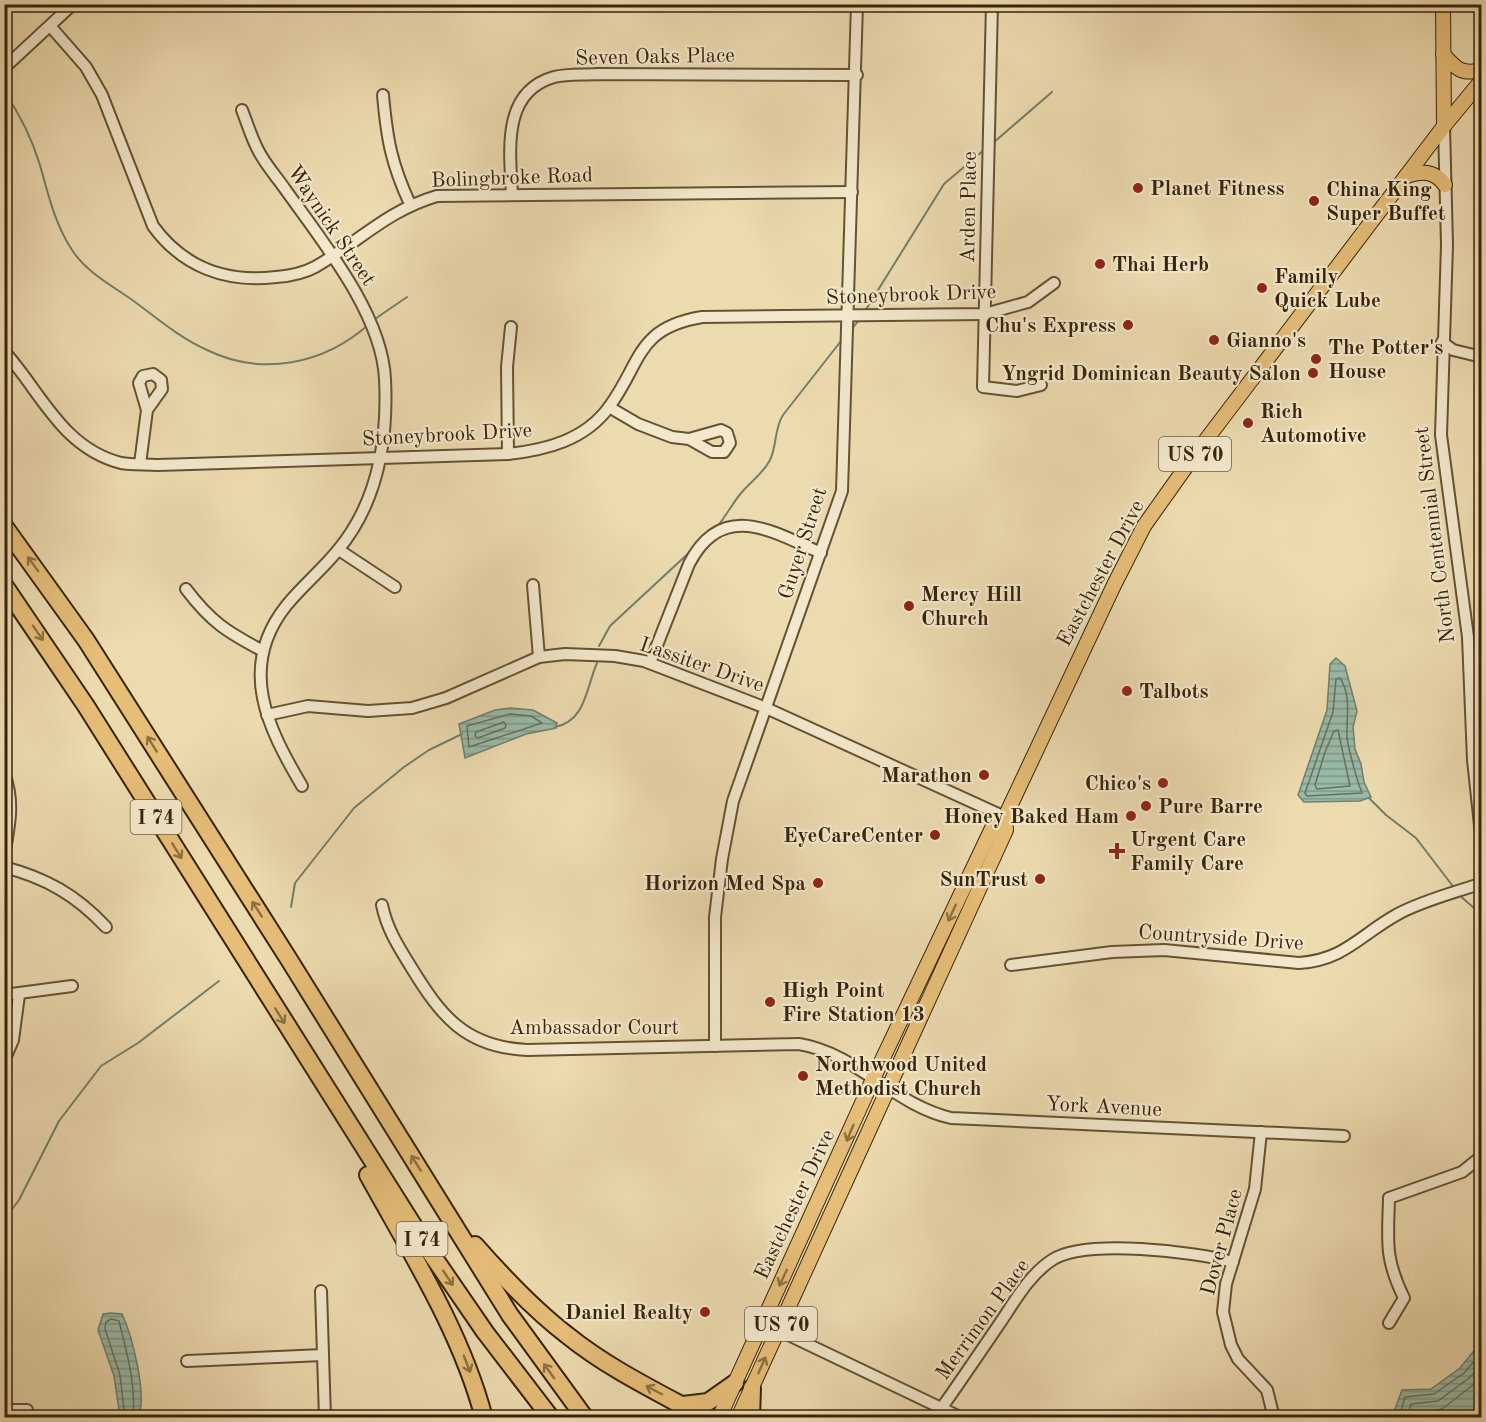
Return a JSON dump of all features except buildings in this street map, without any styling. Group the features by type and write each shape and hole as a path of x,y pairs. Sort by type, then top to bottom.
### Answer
{"highway":[{"name":"I 74","path":"4,526 86,640 510,1315 585,1418"},
{"name":"I 74","path":"4,585 74,687 303,1052 458,1293 551,1418"},
{"path":"303,1052 452,1329 472,1378 484,1418"},
{"path":"447,1212 509,1283 552,1323 604,1361 705,1418"},
{"path":"681,1405 708,1402 735,1383"},
{"path":"751,1418 752,1388"}],"main road":[{"name":"North Centennial Street","path":"1443,4 1444,126"},
{"path":"1443,54 1460,71 1467,73 1482,69"},
{"name":"Eastchester Drive","path":"738,1418 886,1088 1006,830 1005,817 1116,579 1144,526 1192,457 1444,126 1482,80"},
{"path":"1406,176 1426,172 1437,176 1445,185"},
{"name":"Eastchester Drive","path":"719,1418 873,1079 994,824 1005,817"}],"street":[{"path":"4,68 51,27 73,4"},
{"name":"Guyer Street","path":"715,1046 715,927 722,859 735,794 842,491 857,75 857,4"},
{"name":"Arden Place","path":"992,4 983,387 1017,391 1041,385"},
{"name":"Bolingbroke Road","path":"51,27 86,67 102,95 146,214 159,236 176,252 201,268 227,277 252,280 291,275 314,268 410,204 437,196 852,192"},
{"name":"Seven Oaks Place","path":"512,194 510,129 513,116 537,84 555,77 597,74 857,75"},
{"path":"383,95 387,143 394,168 410,204"},
{"name":"Waynick Street","path":"242,110 257,150 332,256 362,306 376,340 385,376 386,416 381,457 369,497 339,549 285,607 263,651 261,682 273,737 302,786"},
{"name":"North Centennial Street","path":"1444,126 1447,244 1440,404 1443,468 1468,637 1477,726 1482,844"},
{"name":"Stoneybrook Drive","path":"4,351 19,368 51,415 70,435 106,458 122,463 508,454 556,446 578,435 609,407 650,339 667,326 681,321 702,317 985,314 1028,302 1053,283"},
{"path":"508,454 507,367 511,327"},
{"path":"1442,342 1453,350 1482,357"},
{"path":"609,407 658,434 689,439"},
{"path":"140,464 147,410"},
{"path":"650,663 689,564 697,548 712,534 732,526 756,526 821,553"},
{"path":"339,549 395,587"},
{"path":"534,585 539,657"},
{"path":"186,589 203,612 225,631 263,651"},
{"name":"Lassiter Drive","path":"267,715 308,706 368,711 412,708 446,698 539,657 591,653 650,663 766,708 1005,817"},
{"path":"4,774 10,796 11,815 4,855"},
{"path":"4,867 57,885 91,911 106,927"},
{"name":"Countryside Drive","path":"1011,965 1112,952 1164,950 1299,963 1317,962 1345,952 1397,914 1482,883"},
{"name":"Ambassador Court","path":"382,905 389,932 436,1006 459,1029 484,1042 527,1050 787,1044 811,1046 839,1057 873,1079"},
{"path":"4,995 19,995 72,986"},
{"path":"4,1061 13,1040 19,995"},
{"name":"York Avenue","path":"873,1079 924,1110 951,1118 1344,1136"},
{"name":"Dover Place","path":"1261,1132 1255,1189 1224,1296 1225,1330 1238,1359 1267,1390 1274,1418"},
{"path":"1389,1323 1404,1298 1391,1272 1388,1258 1389,1198 1462,1172 1482,1156"},
{"name":"Merrimon Place","path":"943,1406 1029,1281 1054,1258 1068,1253 1098,1249 1190,1253 1233,1262"},
{"path":"321,1292 326,1418"},
{"path":"778,1330 943,1406 962,1418"},
{"path":"187,1361 323,1355"},
{"path":"4,1410 27,1414"}],"water":[{"path":"1336,658 1345,666 1357,711 1353,727 1355,749 1361,764 1364,782 1371,797 1360,801 1304,802 1298,795 1327,710 1330,664"},
{"path":"510,708 533,710 557,723 556,728 526,734 465,758 459,724 495,710"},
{"path":"103,1314 122,1314 138,1366 141,1408 138,1417 120,1417 114,1376 98,1330"},
{"path":"1481,1342 1481,1417 1392,1417 1402,1390 1431,1389 1460,1368"}],"waterway":[{"path":"4,91 29,136 49,198 72,250 85,266 178,334 207,350 228,358 249,363 271,364 292,362 332,349 368,325"},
{"path":"993,143 1052,92"},
{"path":"865,311 944,184 984,150"},
{"path":"372,321 407,297"},
{"path":"851,330 859,320"},
{"path":"717,527 739,496 767,465 783,415 841,341"},
{"path":"599,646 610,626 693,549"},
{"path":"555,727 565,724 579,711 597,663"},
{"path":"291,907 295,883 354,808 404,767 429,750 462,734"},
{"path":"1369,798 1386,815 1416,838 1455,889"},
{"path":"1458,894 1482,915"},
{"path":"4,1220 19,1200 59,1121 101,1066 138,1043 219,981"}],"place":[{"name":"Planet Fitness","path":"1138,188"},
{"name":"China King Super Buffet","path":"1314,201"},
{"name":"Thai Herb","path":"1100,264"},
{"name":"Family Quick Lube","path":"1262,288"},
{"name":"Chu's Express","path":"1128,325"},
{"name":"Gianno's","path":"1214,340"},
{"name":"The Potter's House","path":"1316,359"},
{"name":"Yngrid Dominican Beauty Salon","path":"1313,373"},
{"name":"Rich Automotive","path":"1248,423"},
{"name":"Mercy Hill Church","path":"909,606"},
{"name":"Talbots","path":"1127,691"},
{"name":"Marathon","path":"984,775"},
{"name":"Chico's","path":"1163,783"},
{"name":"Pure Barre","path":"1146,806"},
{"name":"Honey Baked Ham","path":"1131,816"},
{"name":"EyeCareCenter","path":"935,835"},
{"name":"Urgent Care Family Care","path":"1117,851"},
{"name":"SunTrust","path":"1040,879"},
{"name":"Horizon Med Spa","path":"818,883"},
{"name":"High Point Fire Station 13","path":"770,1002"},
{"name":"Northwood United Methodist Church","path":"803,1076"},
{"name":"Daniel Realty","path":"705,1312"}]}
